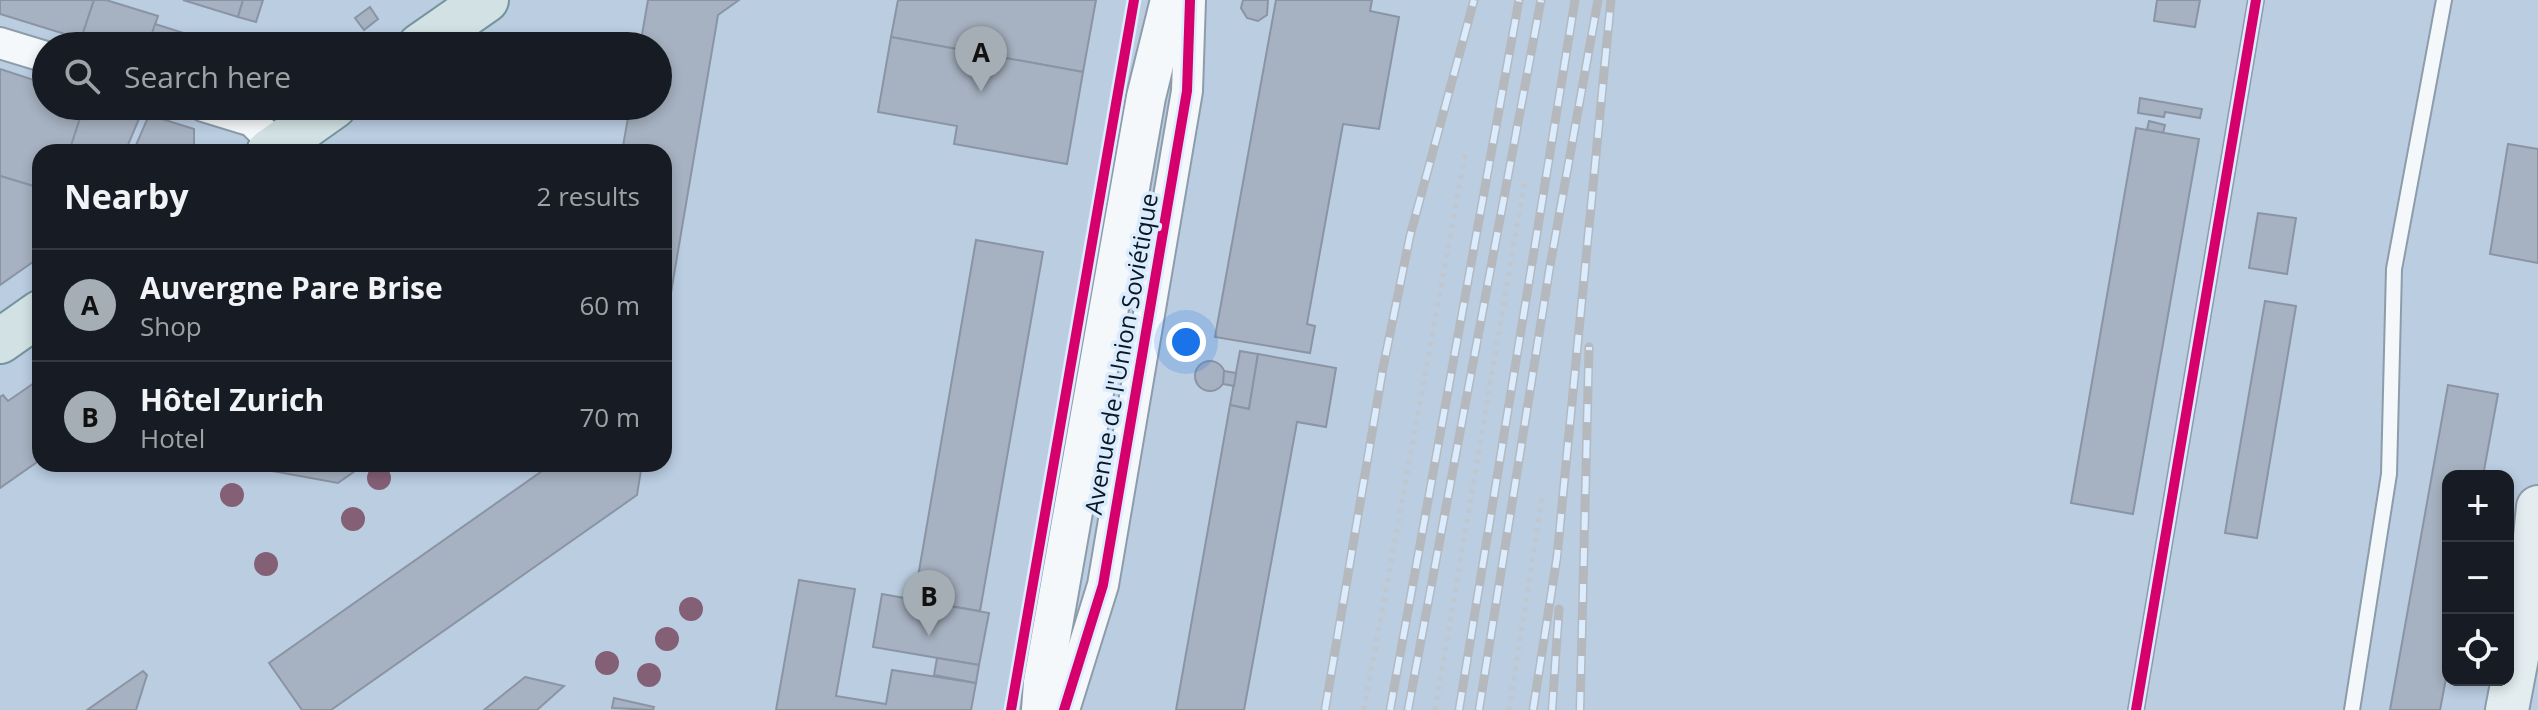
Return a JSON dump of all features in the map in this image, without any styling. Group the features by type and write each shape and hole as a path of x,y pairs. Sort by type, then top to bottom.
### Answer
{"main road":[{"path":"440,32 486,0"},
{"path":"280,144 314,120"},
{"path":"0,341 32,319"},
{"path":"2507,710 2529,595 2538,507"}],"street":[{"name":"Avenue de l'Union Soviétique","path":"1041,710 1043,682 1146,97 1170,0"},
{"name":"Avenue de l'Union Soviétique","path":"1064,710 1103,585 1187,91 1190,0"},
{"path":"0,43 32,53"},
{"path":"249,120 269,144"}],"lane":[{"path":"2136,710 2256,0"},
{"path":"2352,710 2389,474 2394,269 2444,0"}],"path":[{"path":"1364,710 1465,155"},
{"path":"1435,710 1525,178"},
{"path":"1509,710 1543,492"}],"building":[{"path":"0,0 94,0 83,32 58,32 0,14"},
{"path":"94,0 106,0 158,16 153,32 83,32"},
{"path":"183,0 243,0 238,17"},
{"path":"243,0 263,0 256,22 238,17"},
{"path":"648,0 739,0 718,15 672,287 672,144 623,144 628,120 672,120 672,32 642,32"},
{"path":"898,0 1096,0 1083,72 891,37"},
{"path":"1243,0 1268,0 1267,15 1258,21 1247,18 1241,8"},
{"path":"1276,0 1372,0 1370,11 1399,17 1379,129 1343,124 1307,324 1315,326 1310,353 1215,337"},
{"path":"2157,0 2200,0 2195,27 2154,21"},
{"path":"370,7 378,19 364,30 355,18"},
{"path":"155,24 180,32 152,32"},
{"path":"891,37 1083,72 1067,164 954,144 957,126 878,112"},
{"path":"0,69 32,79 32,120 79,120 72,144 32,144 32,186 0,176"},
{"path":"2140,98 2202,109 2200,118 2165,112 2164,117 2138,113"},
{"path":"79,120 138,120 128,144 72,144"},
{"path":"147,120 165,120 194,129 194,144 136,144"},
{"path":"2149,121 2165,125 2163,133 2147,130"},
{"path":"2136,128 2199,139 2133,514 2071,503"},
{"path":"2508,144 2538,149 2538,263 2490,254"},
{"path":"0,176 32,186 32,263 0,285"},
{"path":"2258,213 2296,218 2287,274 2249,268"},
{"path":"976,240 1043,252 980,611 914,600"},
{"path":"2265,301 2296,306 2257,538 2225,533"},
{"path":"1240,351 1258,354 1249,409 1230,405"},
{"path":"1258,354 1336,368 1326,427 1297,422 1244,710 1176,710 1230,405 1249,409"},
{"path":"1210,361 1221,365 1225,376 1221,387 1210,391 1199,387 1195,376 1199,365"},
{"path":"1224,371 1236,373 1234,386 1223,384"},
{"path":"32,384 32,466 0,488 0,397 3,395 8,401"},
{"path":"2448,385 2498,394 2484,470 2442,470 2442,686 2445,686 2440,710 2390,710"},
{"path":"278,472 354,472 338,483"},
{"path":"541,472 641,472 637,495 331,710 302,710 269,663"},
{"path":"799,580 855,589 836,696 886,704 892,670 976,683 971,710 776,710"},
{"path":"882,594 989,613 979,665 873,647"},
{"path":"937,658 979,665 976,683 934,675"},
{"path":"143,671 147,675 136,710 87,710"},
{"path":"525,677 564,686 537,710 484,710"},
{"path":"614,698 654,707 653,710 612,708"}],"railway":[{"path":"1325,710 1383,368 1410,236 1474,0"},
{"path":"1390,710 1519,0"},
{"path":"1408,710 1541,0"},
{"path":"1459,710 1575,0"},
{"path":"1479,710 1550,266 1598,0"},
{"path":"1533,710 1557,557 1611,0"},
{"path":"1580,710 1589,347"},
{"path":"1552,710 1559,609"}],"cycle path":[{"path":"1011,710 1134,0"},
{"path":"1064,710 1103,585 1187,91 1190,0"},
{"path":"2136,710 2256,0"}],"place":[{"name":"Auvergne Pare Brise","path":"981,92"},
{"name":"Hôtel Zurich","path":"929,636"}]}
